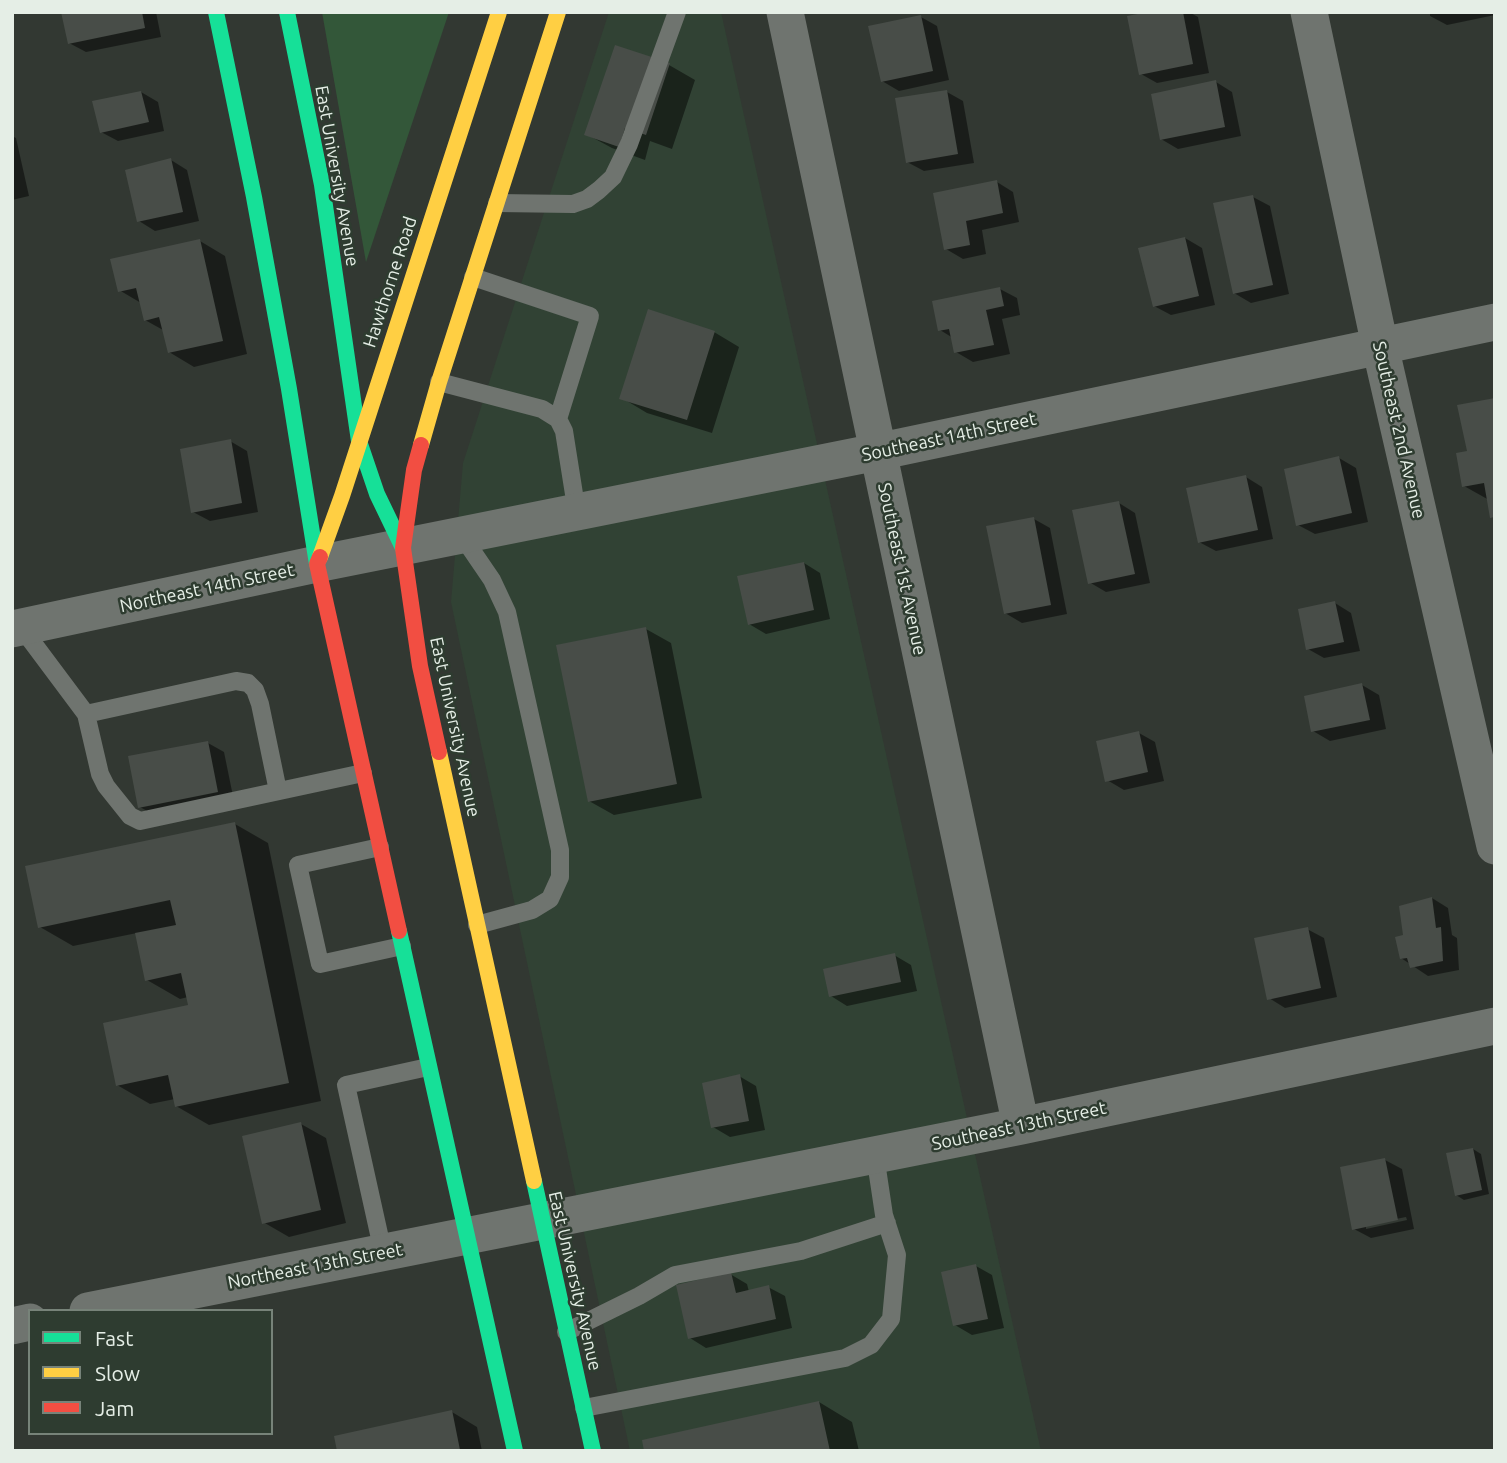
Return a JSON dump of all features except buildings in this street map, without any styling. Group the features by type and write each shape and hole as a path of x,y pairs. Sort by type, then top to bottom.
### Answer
{"main road":[{"path":"216,12 259,224 317,564 515,1451"},
{"name":"East University Avenue","path":"287,12 322,185 359,442 377,494 403,548 420,666 593,1451"},
{"name":"Hawthorne Road","path":"317,564 499,12"},
{"path":"403,548 414,470 439,382 558,12"}],"street":[{"name":"Southeast 1st Avenue","path":"785,12 1021,1126"},
{"name":"Southeast 2nd Avenue","path":"1310,12 1380,346 1495,846"},
{"name":"Southeast 14th Street","path":"403,548 1495,322"},
{"name":"Northeast 14th Street","path":"17,628 403,548"},
{"name":"Southeast 13th Street","path":"542,1221 1021,1126 1495,1026"},
{"name":"Northeast 13th Street","path":"98,1309 542,1221"}],"lane":[{"path":"497,202 573,204 600,190 612,177 629,144 677,12"},
{"path":"473,278 590,316 558,419"},
{"path":"439,382 542,409 558,419 564,431 577,513"},
{"path":"462,536 492,580 508,612 560,850 560,877 550,899 532,910 477,925"},
{"path":"17,628 86,714 100,774 121,806 130,816 140,821 363,773"},
{"path":"86,714 236,681 248,683 255,690 260,704 278,791"},
{"path":"380,847 299,865 320,964 402,946"},
{"path":"383,1252 346,1085 428,1067"},
{"path":"584,1408 845,1357 871,1345 891,1319 897,1255 887,1223 875,1155"},
{"path":"566,1332 639,1296 674,1275 801,1251 887,1223"}],"shaded area":[{"path":"609,12 721,12 1041,1451 630,1451 451,602 463,463"}],"green space":[{"path":"322,12 449,12 366,262"}],"traffic: fast":[{"path":"216,12 254,197 317,564"},
{"path":"287,12 322,185 359,441 377,494 403,548"},
{"path":"399,931 515,1451"},
{"path":"534,1181 593,1451"}],"traffic: slow":[{"path":"320,557 499,12"},
{"path":"421,445 558,12"},
{"path":"439,752 534,1181"}],"traffic: jam":[{"path":"421,445 414,470 403,548 420,666 439,752"},
{"path":"320,557 317,564 399,931"}]}
